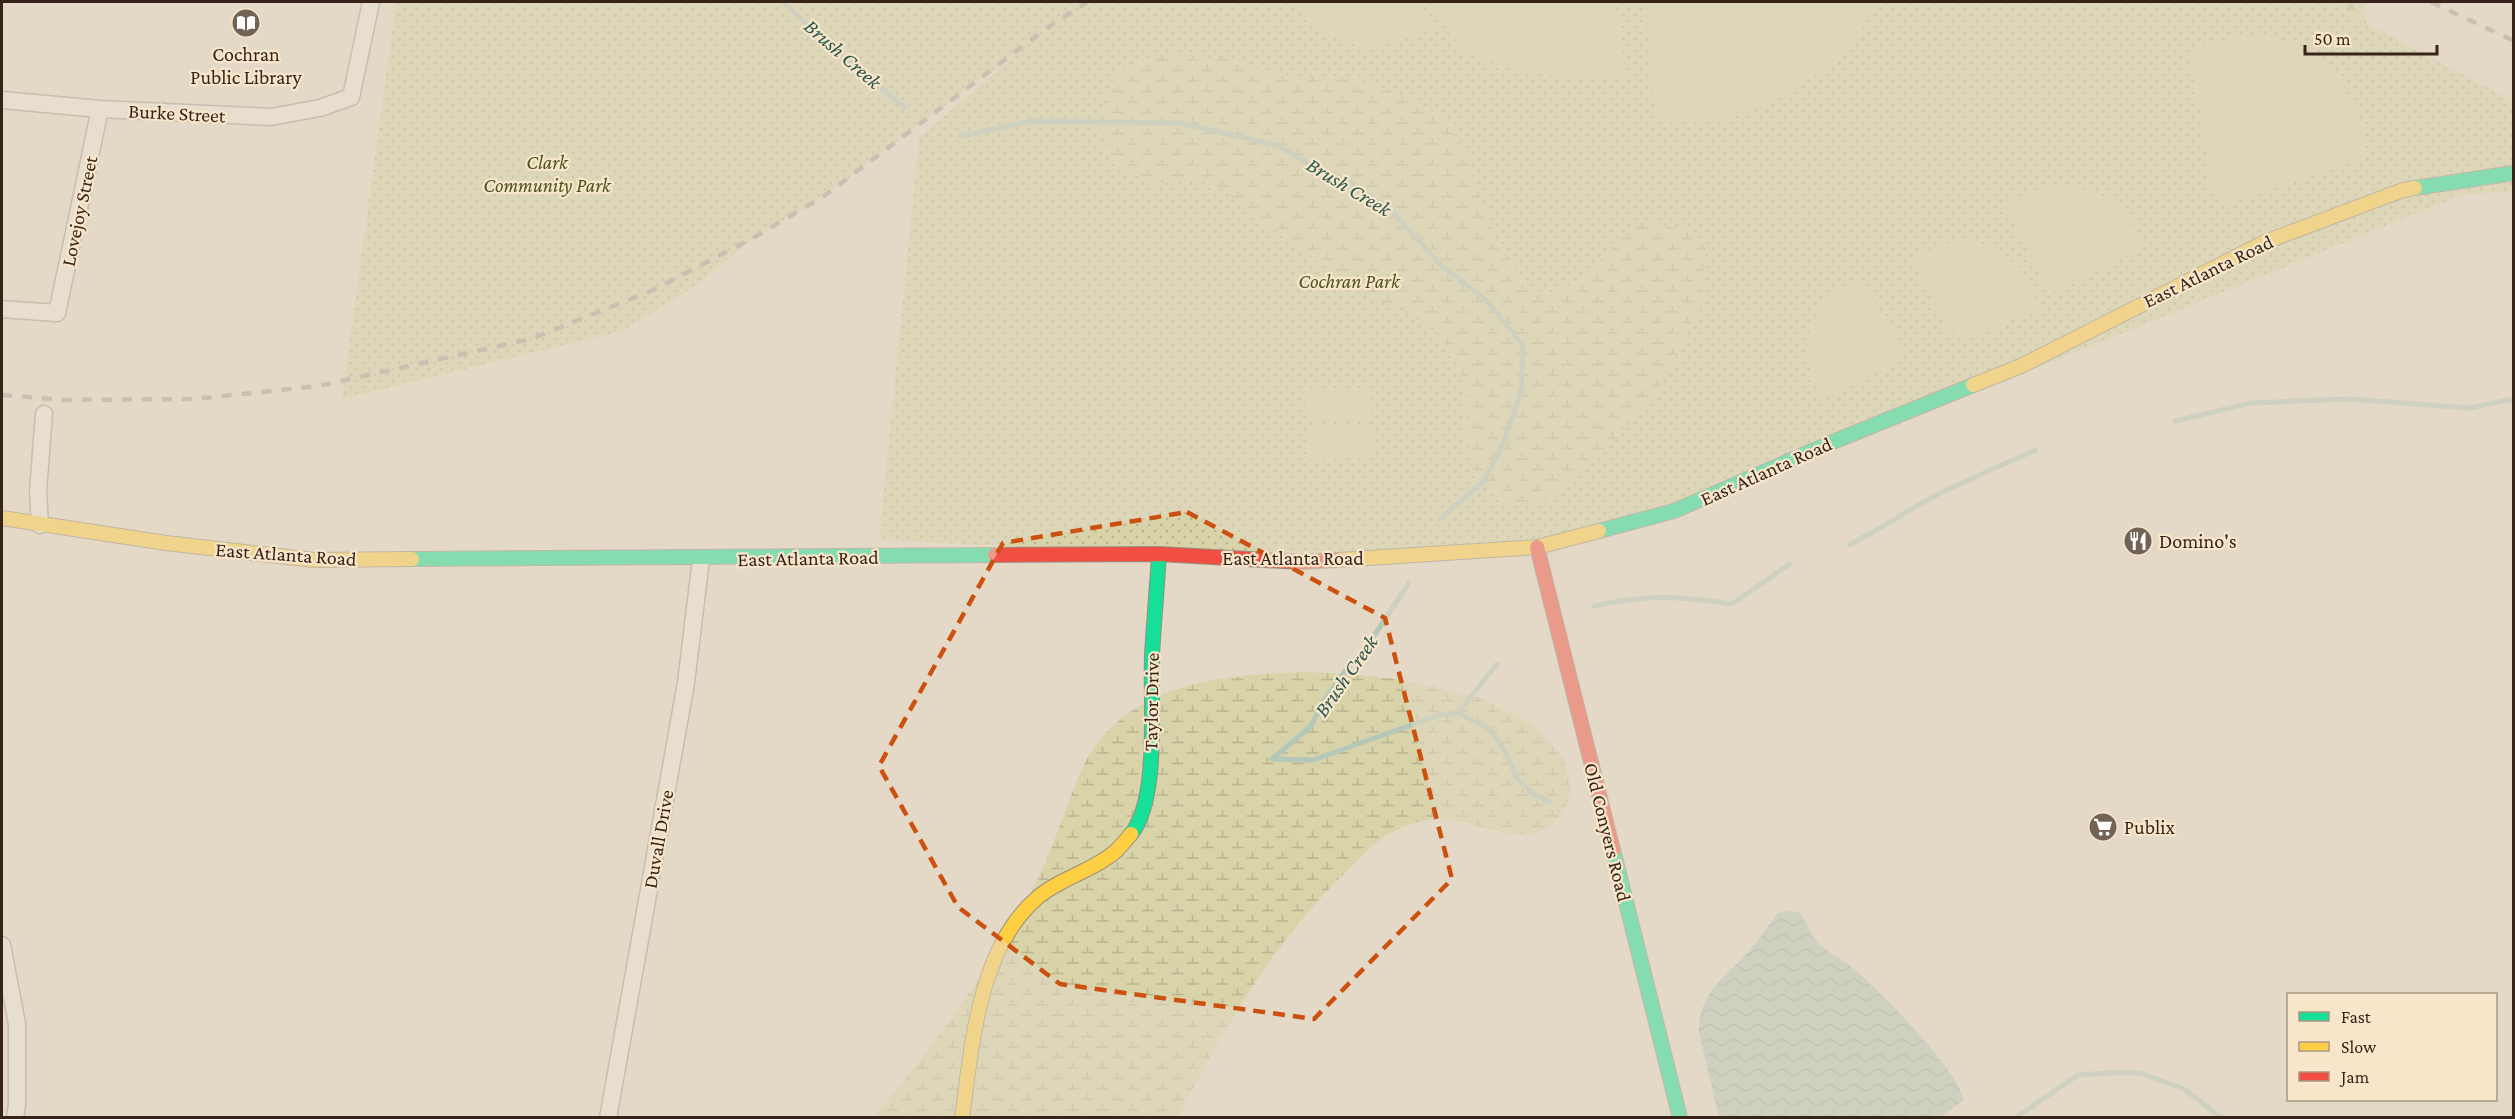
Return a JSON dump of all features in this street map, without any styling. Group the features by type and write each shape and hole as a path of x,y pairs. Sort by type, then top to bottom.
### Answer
{"street":[{"name":"Burke Street","path":"2,100 100,110 271,117 320,108 351,97 371,2"},
{"name":"Lovejoy Street","path":"2,309 57,313 100,110"},
{"name":"East Atlanta Road","path":"2,518 40,525 314,560 1159,554 1301,562 1537,547 1674,511 1835,441 2020,366 2176,285 2265,242 2403,190 2514,173"},
{"path":"40,525 38,491 44,414"},
{"name":"Old Conyers Road","path":"1537,547 1680,1118"},
{"name":"Taylor Drive","path":"962,1118 977,1011 1000,948 1013,923 1038,897 1115,852 1139,824 1150,778 1152,655 1159,554"},
{"name":"Duvall Drive","path":"608,1118 686,683 701,559"},
{"path":"2,945 17,1024 15,1118"}],"highlighted area":[{"path":"1187,512 1385,618 1452,879 1314,1019 1060,984 958,907 879,766 1003,543"}],"green space":[{"name":"Cochran Park","path":"396,2 2326,2 2513,101 2513,192 2464,194 1696,507 1540,557 1351,562 879,540 919,138 1035,38 824,196 755,237 697,285 625,330 342,399"},
{"path":"1291,2 1420,2 1433,30 1386,44 1359,45 1336,38 1326,32 1306,18"},
{"path":"1433,2 1616,2 1625,80 1539,73 1493,63 1475,55 1456,41"},
{"path":"1645,2 1878,2 1848,44 1806,80 1782,95 1732,116 1688,122 1656,121"},
{"path":"2326,2 2362,2 2367,24"},
{"path":"2236,36 2281,40 2299,47 2321,62 2340,82 2354,104 2359,116 2366,157 2228,202 2213,195 2190,50"},
{"path":"1182,52 1202,57 1236,60 1268,74 1303,77 1332,76 1356,80 1388,89 1426,107 1448,123 1468,160 1497,241 1530,289 1546,295 1568,287 1595,266 1623,235 1640,222 1676,228 1700,240 1706,247 1701,304 1662,385 1604,452 1548,500 1527,505 1508,505 1491,494 1472,465 1466,433 1465,385 1453,351 1429,327 1402,309 1364,294 1220,188 1199,180 1152,184 1127,171 1112,157 1102,138 1101,121 1105,95 1112,81 1129,66 1144,59"},
{"path":"2059,186 2077,188 2102,196 2121,211 2147,246 2058,291 2048,290 2003,201"},
{"path":"1958,242 1975,243 1995,249 2014,263 2032,283 2039,308 1970,338 1949,331 1912,261 1927,250"},
{"path":"1861,279 1904,353 1902,360 1822,399 1809,363 1808,345 1811,329 1828,300 1843,288"},
{"path":"1370,389 1371,419 1306,421 1305,391"},
{"path":"1371,427 1372,457 1308,459 1307,429"},
{"path":"1300,672 1352,674 1404,680 1481,698 1533,724 1563,757 1572,794 1556,821 1545,829 1533,833 1508,833 1448,819 1438,819 1410,825 1392,832 1376,843 1326,892 1277,951 1214,1049 1178,1117 874,1118 955,1013 992,959 1041,872 1077,780 1094,748 1116,724 1141,705 1170,692 1201,683 1233,677"}],"water":[{"path":"1799,912 1818,943 1852,967 1898,1011 1947,1069 1964,1100 1941,1117 1719,1117 1699,1033 1703,1008 1715,987 1753,946 1778,913"}],"waterway":[{"name":"Brush Creek","path":"783,2 829,45 904,107"},
{"name":"Brush Creek","path":"961,136 1033,121 1181,123 1279,146 1314,167 1346,180 1391,210 1442,266 1484,298 1523,345 1521,392 1503,444 1483,482 1440,519"},
{"path":"2175,421 2251,403 2348,399 2470,408 2514,399"},
{"path":"1850,545 1940,493 2035,450"},
{"path":"1594,606 1647,598 1696,599 1732,604 1790,564"},
{"name":"Brush Creek","path":"1272,759 1311,726 1322,704 1348,667 1364,651 1409,583"},
{"path":"1458,713 1497,664"},
{"path":"1272,759 1313,760 1439,715 1458,713 1490,729 1505,751 1517,778 1533,794 1550,802"},
{"path":"2015,1118 2078,1075 2108,1073 2140,1073 2184,1089 2222,1118"}],"railway":[{"path":"2,395 64,400 194,399 319,386 531,339 653,290 755,237 824,196 1047,28 1087,2"},
{"path":"2431,2 2514,41"}],"traffic: fast":[{"path":"2415,188 2514,173"},
{"path":"1599,531 1674,511 1835,441 1973,385"},
{"path":"1131,834 1140,818 1150,774 1152,655 1159,554"},
{"path":"412,559 995,555"},
{"path":"1613,850 1680,1118"}],"traffic: slow":[{"path":"1973,385 2021,366 2265,242 2403,190 2415,188"},
{"path":"2,518 166,543 314,560 412,559"},
{"path":"1338,560 1537,547 1599,531"},
{"path":"962,1118 981,1000 1002,944 1017,919 1037,898 1056,885 1107,858 1131,834"}],"traffic: jam":[{"path":"1537,547 1613,850"},
{"path":"995,555 1159,554 1301,562 1338,560"}],"place":[{"name":"Cochran Public Library","path":"246,23"},
{"name":"Domino's","path":"2138,541"},
{"name":"Publix","path":"2103,827"}],"park label":[{"name":"Clark Community Park","path":"547,174"}]}
